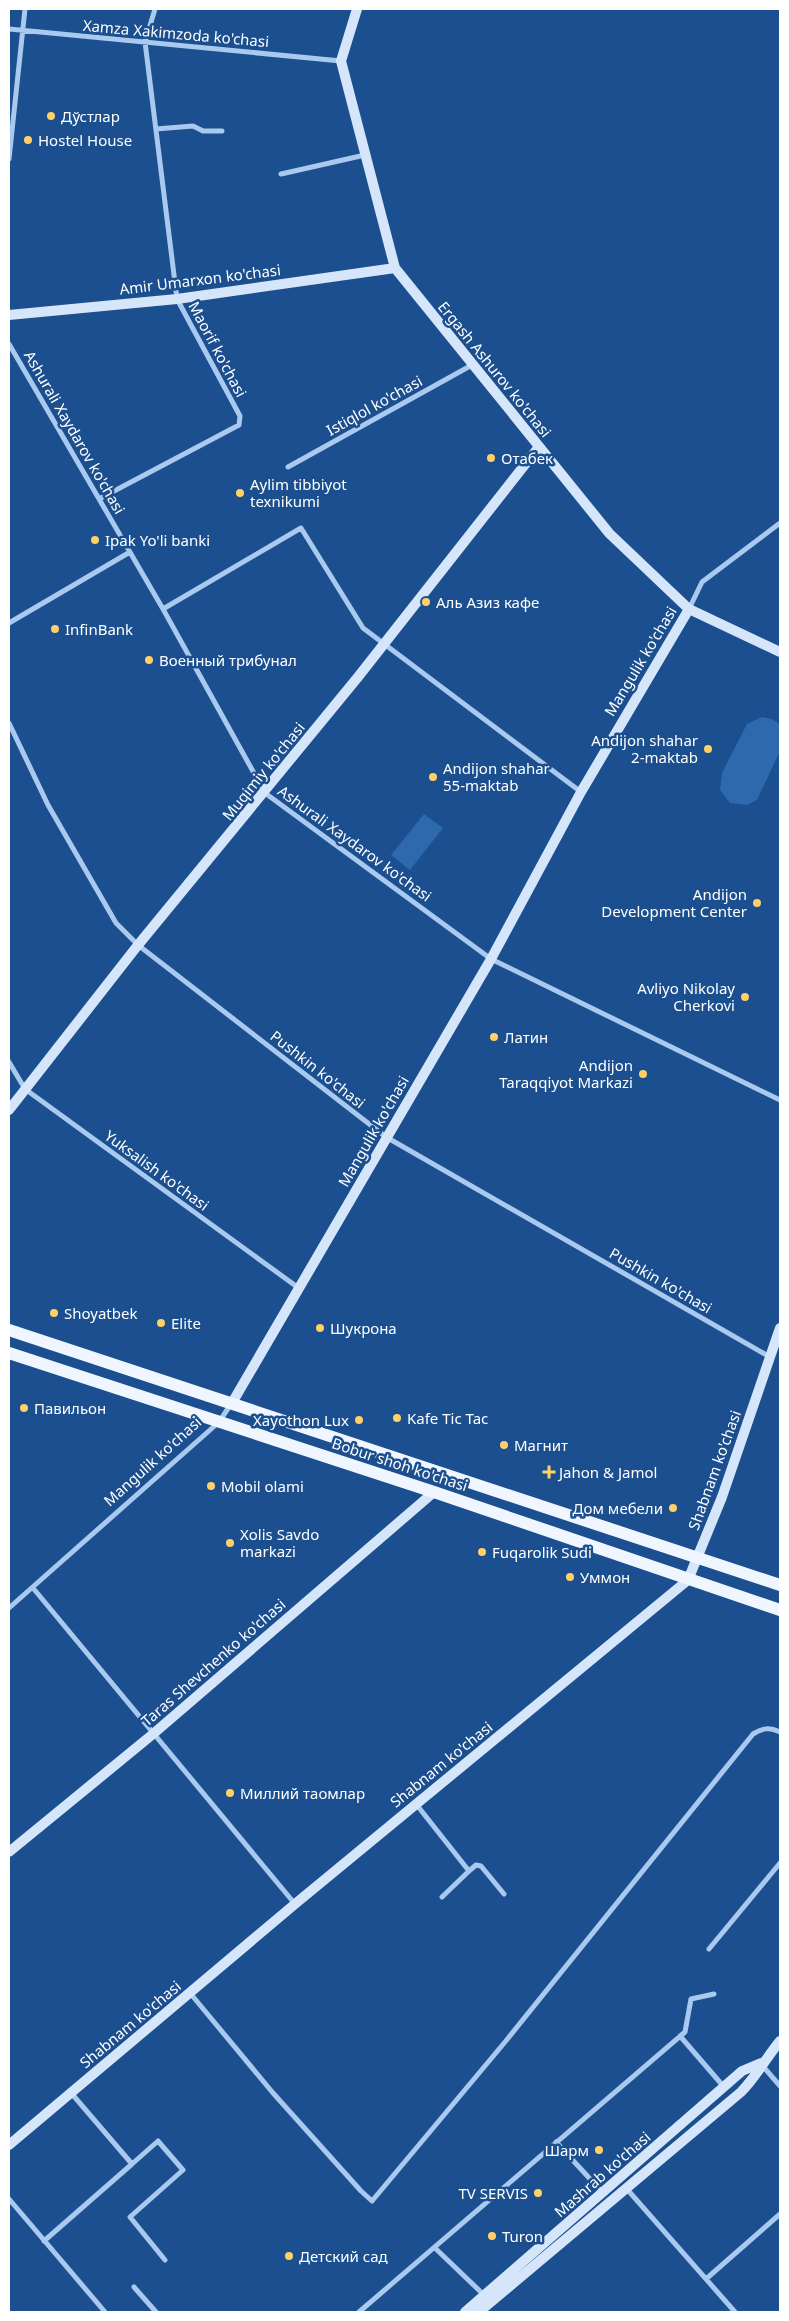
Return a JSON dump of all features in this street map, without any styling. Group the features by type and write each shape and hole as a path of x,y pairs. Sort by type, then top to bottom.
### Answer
{"main road":[{"name":"Bobur shoh ko'chasi","path":"9,1330 780,1585"},
{"name":"Bobur shoh ko'chasi","path":"9,1354 434,1492 780,1610"}],"street":[{"path":"9,159 25,9"},
{"name":"Maorif ko'chasi","path":"99,499 239,425 240,416 177,299 145,42 155,9"},
{"path":"341,61 357,9"},
{"name":"Xamza Xakimzoda ko'chasi","path":"9,29 341,61"},
{"name":"Ergash Ashurov ko'chasi","path":"341,61 395,268 538,448 609,533 689,609 780,652"},
{"path":"156,129 193,126 203,131 222,131"},
{"path":"281,174 365,155"},
{"name":"Amir Umarxon ko'chasi","path":"9,315 177,299 395,268"},
{"name":"Ashurali Xaydarov ko'chasi","path":"9,344 163,609 265,793 491,959 780,1100"},
{"name":"Istiqlol ko'chasi","path":"288,467 472,365"},
{"name":"Muqimiy ko'chasi","path":"9,1110 138,945 265,793 538,448"},
{"path":"689,609 702,582 780,524"},
{"path":"163,609 301,528 363,628 581,792"},
{"path":"9,623 130,552"},
{"name":"Mangulik ko'chasi","path":"9,1608 218,1422 232,1403 491,959 581,792 689,609"},
{"name":"Pushkin ko'chasi","path":"9,722 48,805 116,923 138,945 386,1137 770,1357"},
{"name":"Yuksalish ko'chasi","path":"9,1062 24,1089 300,1289"},
{"name":"Shabnam ko'chasi","path":"9,2145 416,1803 688,1580 722,1498 780,1328"},
{"name":"Taras Shevchenko ko'chasi","path":"9,1852 153,1734 434,1492"},
{"path":"33,1588 295,1904"},
{"path":"190,1993 273,2093 371,2203 505,2042 753,1734 763,1728 773,1728 780,1732"},
{"path":"416,1803 470,1871"},
{"path":"709,1949 776,1865 780,1863"},
{"path":"442,1897 476,1865 481,1866 504,1894"},
{"path":"358,2312 436,2248 680,2036 684,2032 691,1999 714,1994"},
{"path":"680,2036 725,2087"},
{"name":"Mashrab ko'chasi","path":"465,2312 625,2187 741,2092 753,2079 761,2063 780,2041"},
{"path":"761,2063 780,2086"},
{"name":"Mashrab ko'chasi","path":"479,2312 559,2238 603,2193 742,2071 761,2063"},
{"path":"72,2094 132,2164"},
{"path":"44,2241 158,2141 183,2170 130,2218 165,2260"},
{"path":"556,2142 603,2193"},
{"path":"625,2187 735,2312"},
{"path":"9,2199 105,2312"},
{"path":"706,2279 780,2214"},
{"path":"436,2248 484,2296"},
{"path":"134,2287 156,2312"}],"shaded area":[{"path":"762,717 772,719 780,724 780,751 757,800 747,805 730,803 720,790 722,773 747,724"},
{"path":"424,814 443,828 410,870 391,855"}],"place":[{"name":"Дўстлар","path":"51,116"},
{"name":"Hostel House","path":"28,140"},
{"name":"Отабек","path":"491,458"},
{"name":"Aylim tibbiyot texnikumi","path":"240,493"},
{"name":"Ipak Yo'li banki","path":"95,540"},
{"name":"Аль Азиз кафе","path":"426,602"},
{"name":"InfinBank","path":"55,629"},
{"name":"Военный трибунал","path":"149,660"},
{"name":"Andijon shahar 2-maktab","path":"708,749"},
{"name":"Andijon shahar 55-maktab","path":"433,777"},
{"name":"Andijon Development Center","path":"757,903"},
{"name":"Avliyo Nikolay Cherkovi","path":"745,997"},
{"name":"Латин","path":"494,1037"},
{"name":"Andijon Taraqqiyot Markazi","path":"643,1074"},
{"name":"Shoyatbek","path":"54,1313"},
{"name":"Elite","path":"161,1323"},
{"name":"Шукрона","path":"320,1328"},
{"name":"Павильон","path":"24,1408"},
{"name":"Kafe Tic Tac","path":"397,1418"},
{"name":"Xayothon Lux","path":"359,1420"},
{"name":"Магнит","path":"504,1445"},
{"name":"Jahon & Jamol","path":"549,1472"},
{"name":"Mobil olami","path":"211,1486"},
{"name":"Дом мебели","path":"673,1508"},
{"name":"Xolis Savdo markazi","path":"230,1543"},
{"name":"Fuqarolik Sudi","path":"482,1552"},
{"name":"Уммон","path":"570,1577"},
{"name":"Миллий таомлар","path":"230,1793"},
{"name":"Шарм","path":"599,2150"},
{"name":"TV SERVIS","path":"538,2193"},
{"name":"Turon","path":"492,2236"},
{"name":"Детский сад","path":"289,2256"}]}
